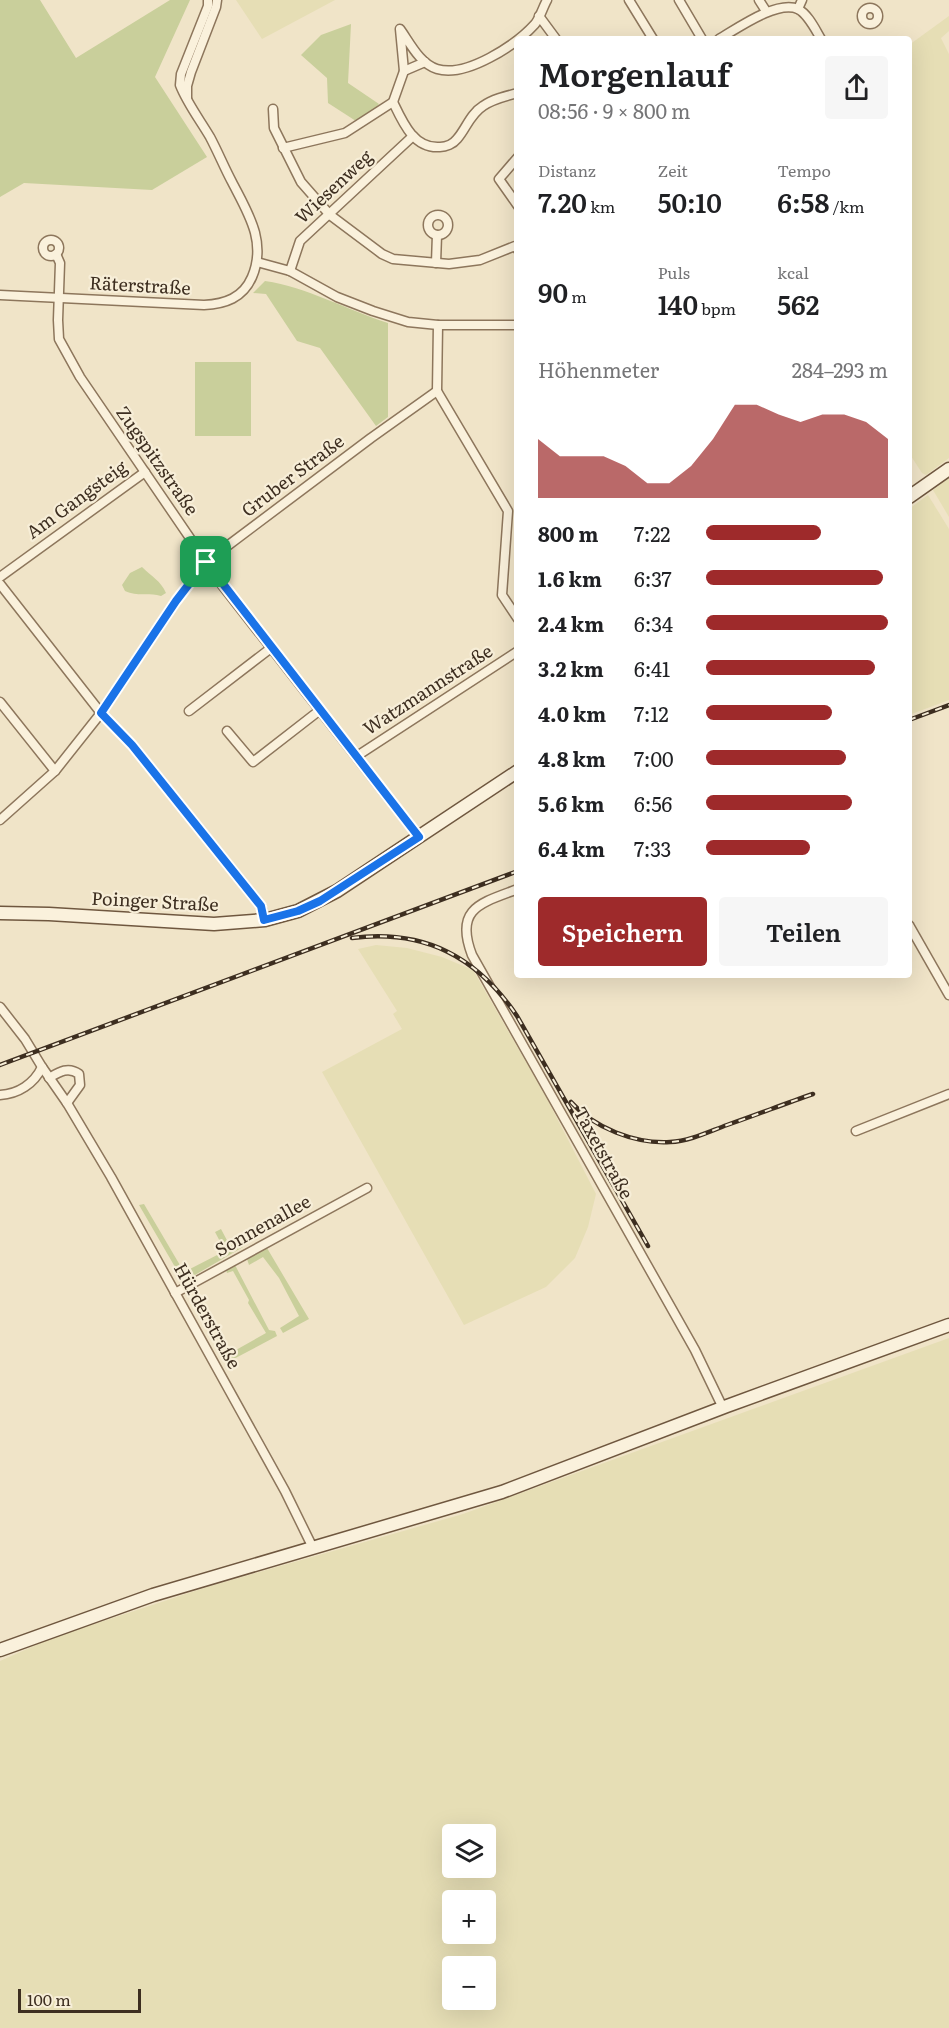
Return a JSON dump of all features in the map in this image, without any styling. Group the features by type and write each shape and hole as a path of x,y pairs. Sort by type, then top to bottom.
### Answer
{"street":[{"path":"208,0 208,6 181,74 180,85 251,216 257,240 257,262 290,271 338,297 408,322 438,325 514,325"},
{"path":"188,99 189,78 217,0"},
{"path":"521,36 536,24 548,0"},
{"path":"629,0 651,36"},
{"path":"679,0 700,36"},
{"path":"759,0 766,11"},
{"path":"798,9 802,0"},
{"path":"724,36 766,11 780,6 798,9 819,36"},
{"path":"539,16 554,36"},
{"path":"283,148 345,133 393,102 404,71 400,29 425,62 438,69 467,69 501,52 514,42"},
{"path":"404,71 425,62"},
{"path":"393,102 412,136 422,144 433,148 446,146 456,141 474,114 483,106 514,94"},
{"path":"273,109 274,128 301,182 330,215 382,254 393,258 449,264 480,260 514,246"},
{"name":"Wiesenweg","path":"290,271 300,241 412,136"},
{"path":"514,162 499,179 514,200"},
{"path":"436,263 437,235"},
{"name":"Zugspitzstraße","path":"56,254 60,263 58,331 61,344 92,395 206,562 419,837"},
{"name":"Räterstraße","path":"0,295 215,304 237,296 246,288 257,262"},
{"path":"438,325 437,391 508,511 502,595 514,613"},
{"name":"Gruber Straße","path":"0,819 55,771 101,713 176,601 206,562 437,391"},
{"path":"912,495 949,469"},
{"name":"Am Gangsteig","path":"0,577 145,472"},
{"path":"0,584 101,713 132,745 241,880 261,906 264,920"},
{"path":"189,711 271,648"},
{"name":"Watzmannstraße","path":"357,756 514,654"},
{"path":"0,702 55,771"},
{"path":"227,731 253,762 320,710"},
{"name":"Poinger Straße","path":"0,913 214,924 264,920 298,911 320,901 514,774"},
{"name":"Taxetstraße","path":"514,891 482,903 470,913 466,933 472,955 696,1350 723,1408"},
{"path":"912,930 949,995"},
{"name":"Hürderstraße","path":"0,1007 25,1039 67,1103 111,1177 290,1501 312,1548"},
{"path":"0,1095 12,1094 28,1085 42,1067"},
{"path":"49,1078 66,1070 79,1074 80,1085 67,1103"},
{"path":"856,1131 949,1094"},
{"name":"Sonnenallee","path":"175,1293 367,1188"},
{"path":"0,1650 153,1595 502,1492 949,1325"}],"shaded area":[{"path":"236,0 335,0 262,39"},
{"path":"949,16 949,31 941,38 949,54 949,458 926,475 922,473 912,458 912,43"},
{"path":"949,478 949,517 933,490"},
{"path":"928,495 949,529 949,700 912,714 912,507"},
{"path":"376,945 407,948 442,957 473,970 545,1095 596,1194 588,1227 575,1258 546,1287 464,1325 322,1072 402,1029 393,1014 397,1011 358,949"},
{"path":"949,1338 949,2028 0,2028 0,1661 52,1638 207,1587 463,1514"}],"green space":[{"path":"0,0 40,0 76,58 170,0 190,0 155,77 207,157 152,190 24,183 0,197"},
{"path":"351,24 348,83 379,104 359,123 328,103 327,78 301,55 321,35"},
{"path":"265,281 312,293 388,323 388,417 376,426 320,348 297,341 266,294 253,293"},
{"path":"195,362 251,362 251,436 195,436"},
{"path":"142,567 159,582 166,593 161,596 125,591 122,585 130,573"},
{"path":"144,1204 184,1272 225,1251 215,1232 221,1229 230,1246 240,1242 243,1247 188,1279 182,1279 139,1205"},
{"path":"267,1248 309,1319 283,1333 280,1328 299,1316 279,1278 263,1257 249,1265 247,1259"},
{"path":"235,1265 269,1330 275,1331 277,1336 228,1362 222,1350 227,1355 266,1333 233,1271 227,1273 226,1270"}],"railway":[{"path":"912,719 949,705"},
{"path":"0,1065 514,872"},
{"path":"352,938 378,936 426,943 466,963 485,978 517,1016 648,1246"},
{"path":"571,1102 591,1120 603,1127 629,1137 670,1142 699,1136 813,1094"}],"route":[{"path":"206,562 268,645 419,837 320,901 298,911 264,920 261,906 178,800 132,745 101,713 176,601 206,562"}]}
